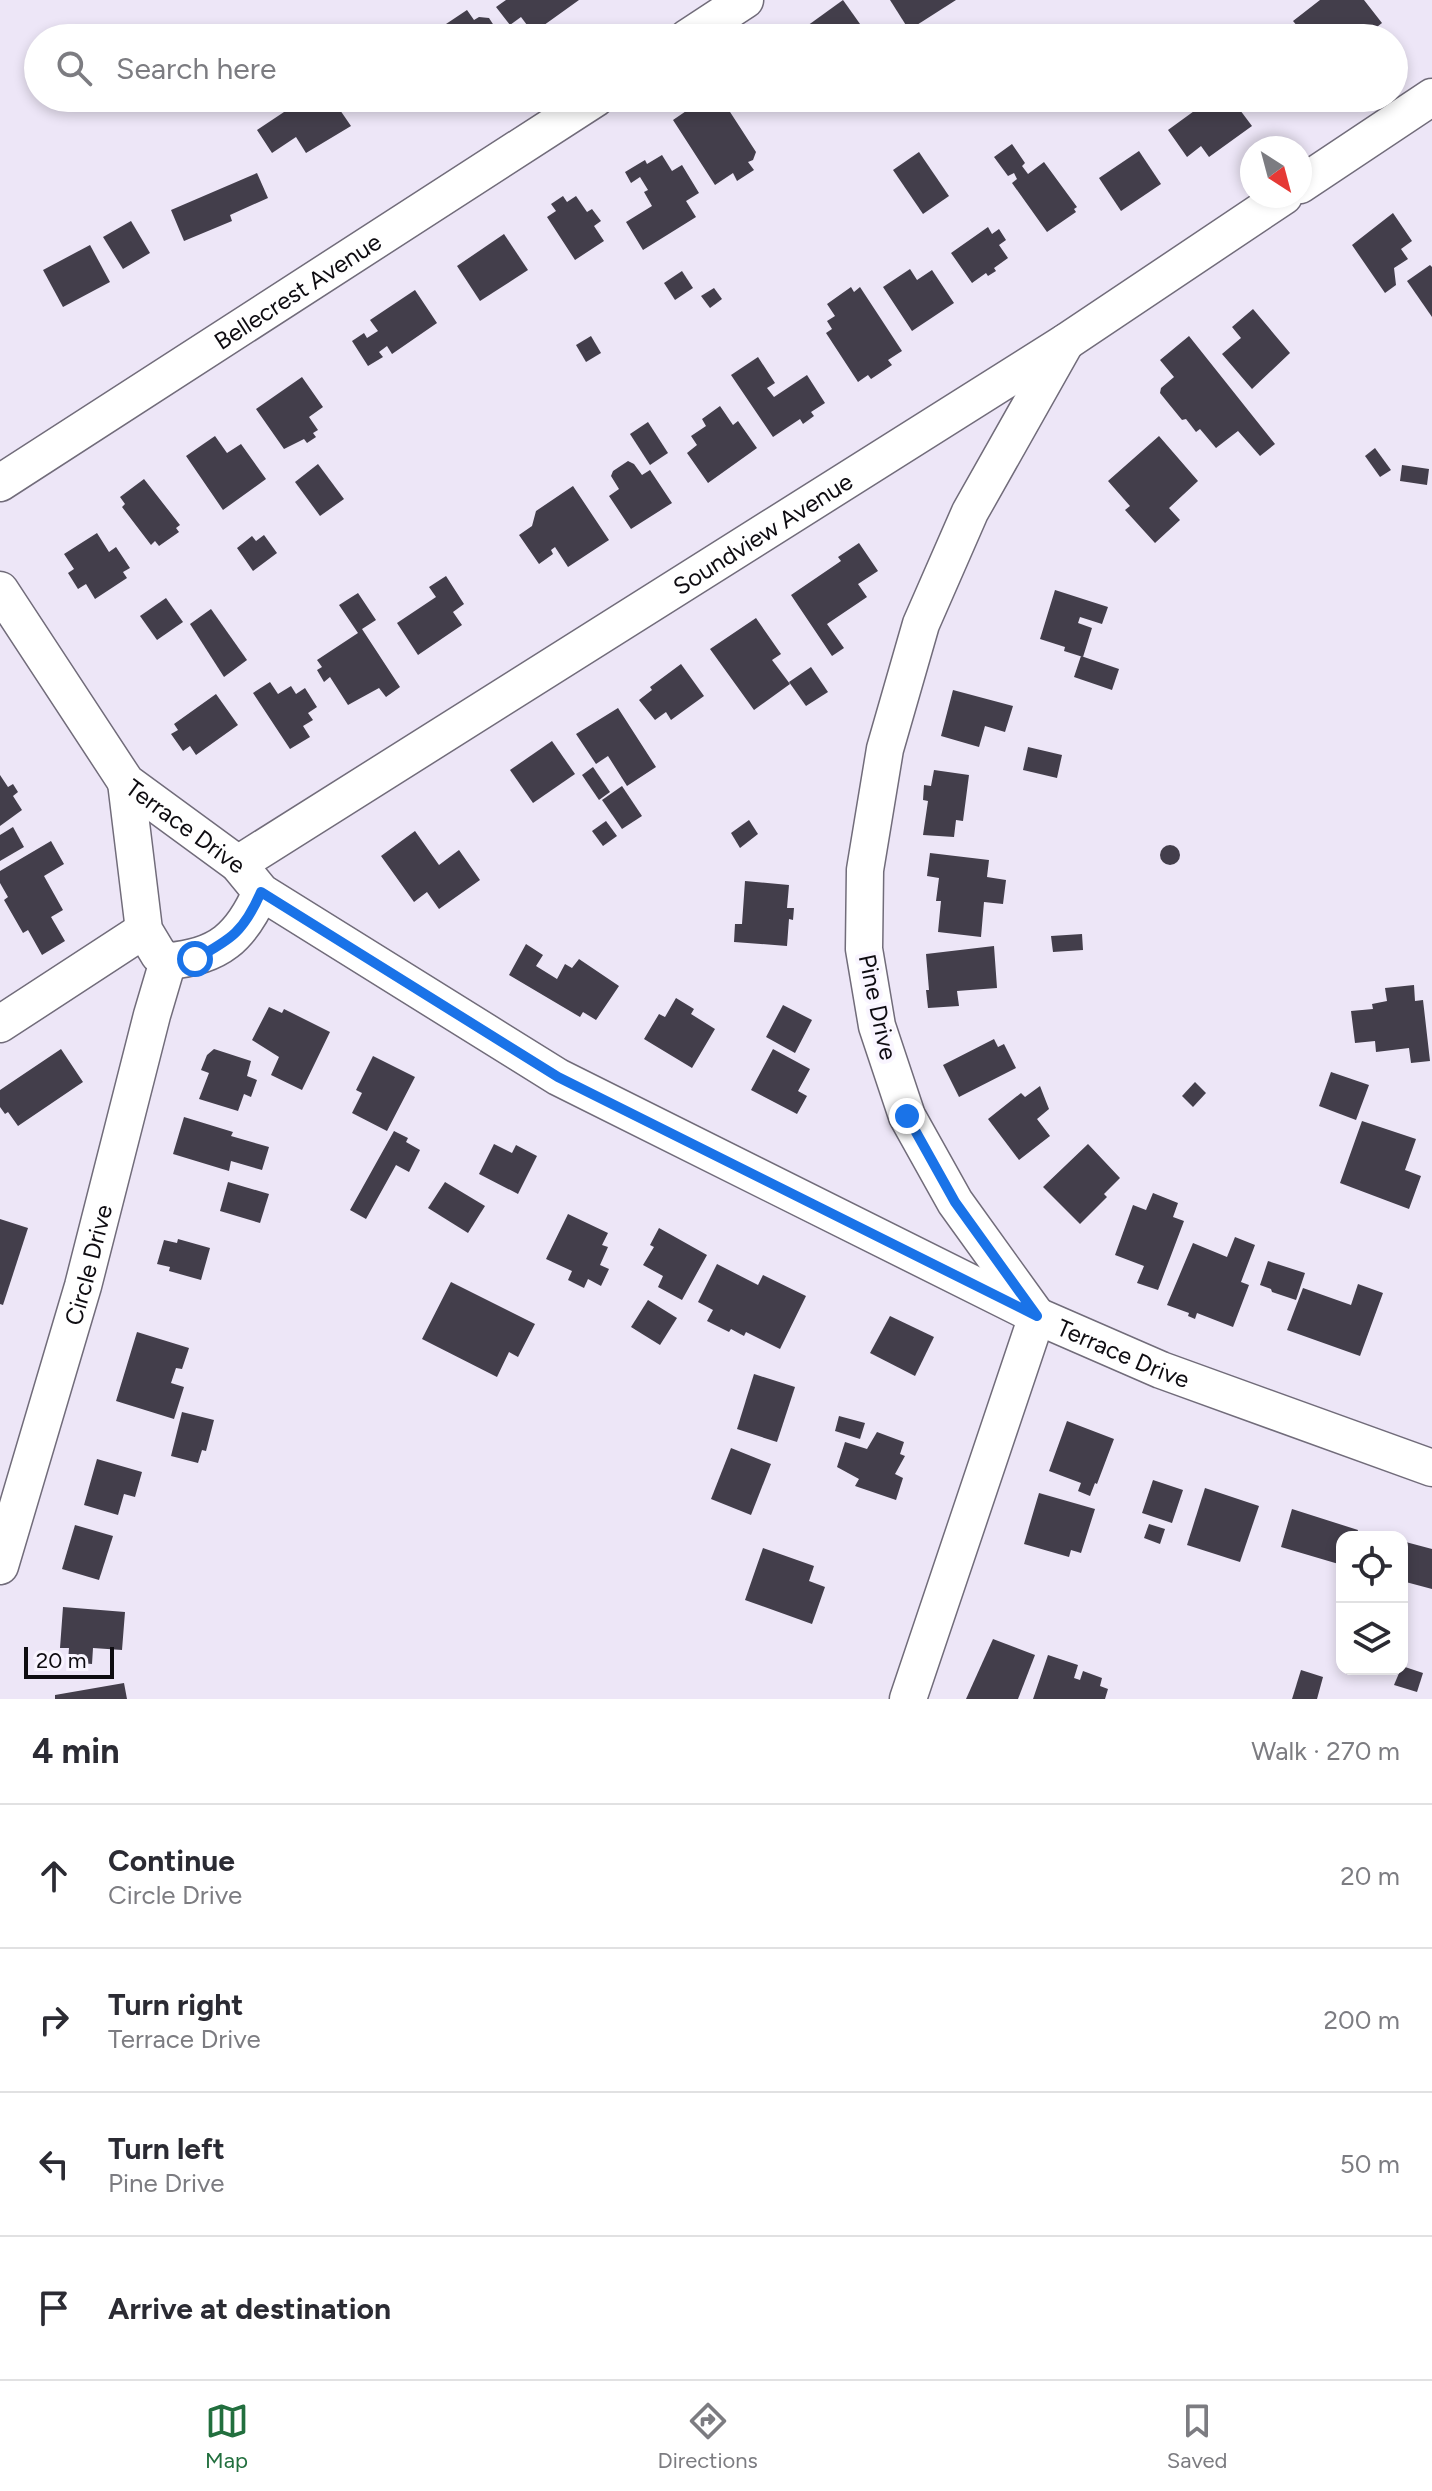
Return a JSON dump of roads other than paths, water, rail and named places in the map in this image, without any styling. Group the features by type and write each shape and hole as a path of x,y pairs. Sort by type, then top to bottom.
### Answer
{"street":[{"path":"708,24 745,0"},
{"path":"1312,177 1432,97"},
{"name":"Bellecrest Avenue","path":"0,483 574,112"},
{"name":"Soundview Avenue","path":"238,864 1066,342 1266,208"},
{"name":"Pine Drive","path":"1037,1316 955,1202 907,1116 875,1010 864,949 865,870 885,749 921,624 970,512 1066,342"},
{"name":"Terrace Drive","path":"0,590 126,782 238,864 261,892 558,1077 1037,1316 1161,1370 1430,1459"},
{"path":"126,782 144,930 159,955 168,961 195,959 228,941 249,920 261,892"},
{"path":"0,1024 144,930"},
{"name":"Circle Drive","path":"0,1566 83,1286 168,961"},
{"path":"908,1699 1037,1316"}]}
